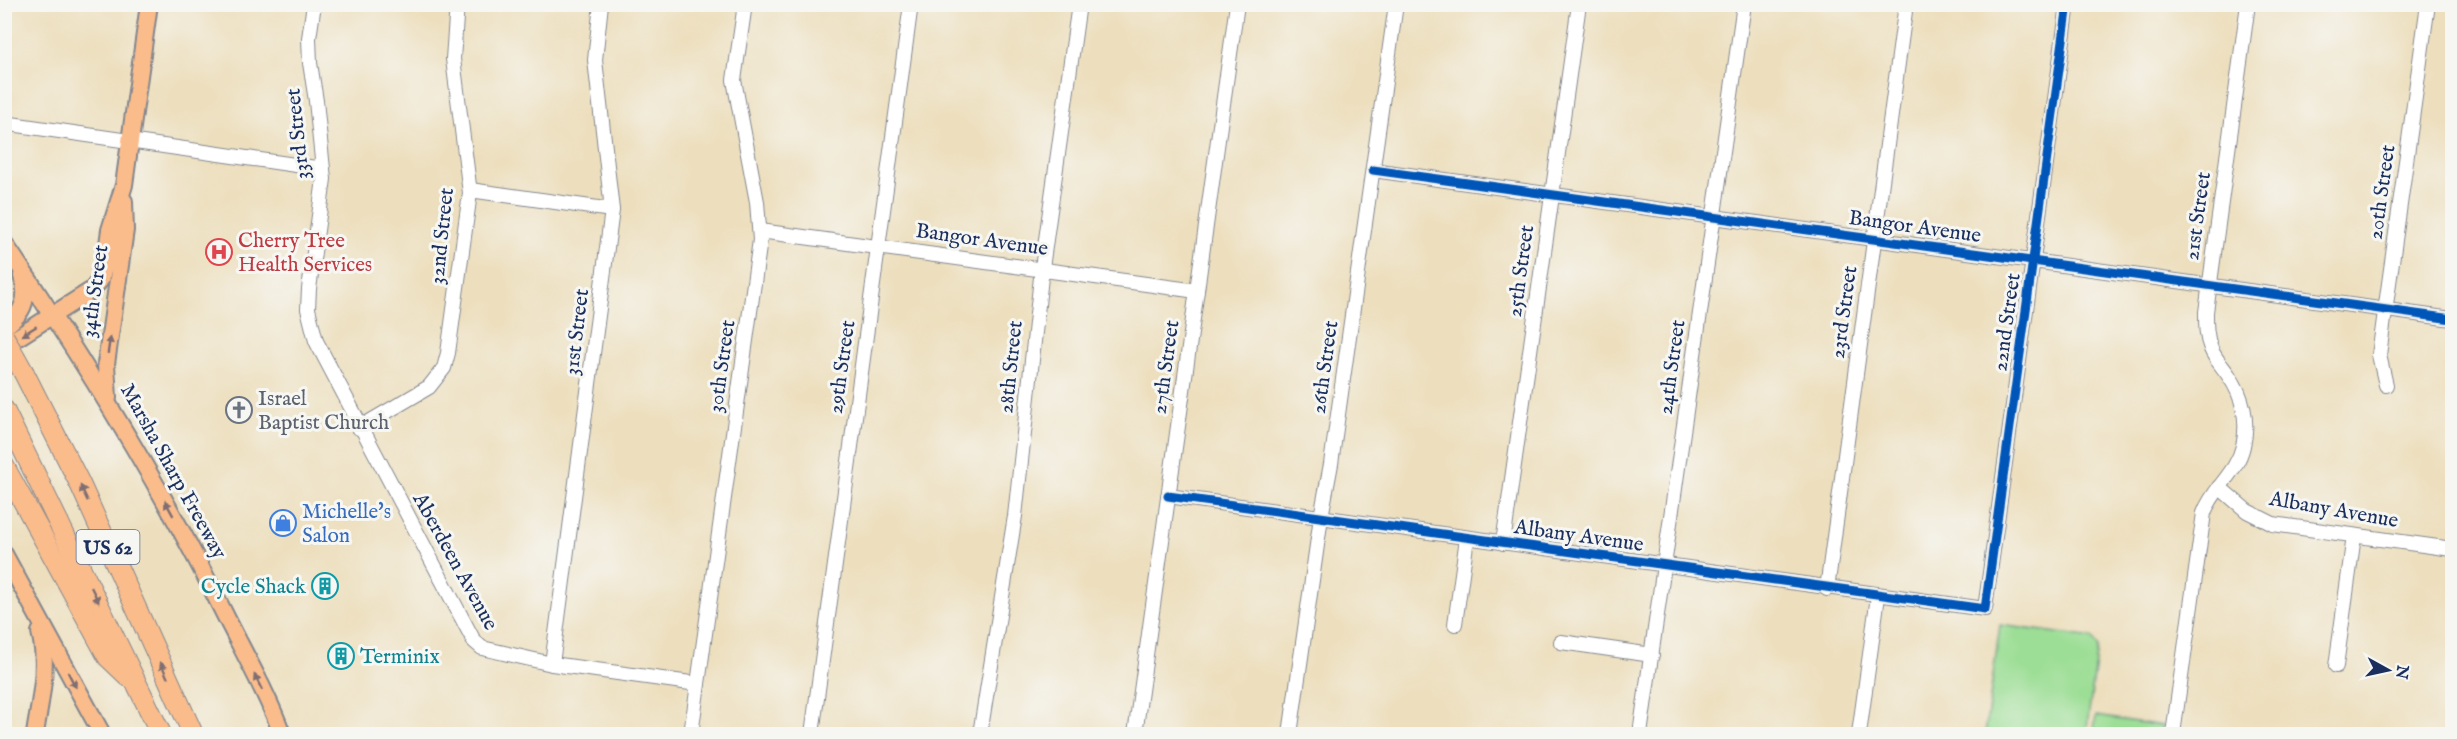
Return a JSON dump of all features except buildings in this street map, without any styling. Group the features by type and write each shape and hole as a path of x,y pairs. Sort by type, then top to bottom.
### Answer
{"highway":[{"name":"US 62","path":"4,337 80,484 191,729"},
{"name":"US 62","path":"4,410 139,685 160,735"},
{"path":"4,466 108,657 139,685"}],"main road":[{"name":"34th Street","path":"109,403 106,364 125,230 124,185 149,4"},
{"name":"34th Street","path":"4,346 92,290 100,280 105,265 110,230 124,185"},
{"name":"Marsha Sharp Freeway","path":"4,243 54,315 129,436 204,573 280,732"},
{"path":"4,327 14,321 27,294 17,261"},
{"path":"4,554 102,735"},
{"path":"33,606 45,658 35,735"}],"street":[{"name":"33rd Street","path":"314,4 309,38 310,63 324,179 308,309 316,342 359,428"},
{"name":"32nd Street","path":"359,428 429,387 444,368 450,341 470,190 453,59 457,4"},
{"name":"31st Street","path":"552,664 612,210 595,60 601,4"},
{"name":"30th Street","path":"691,735 760,231 734,80 745,4"},
{"name":"29th Street","path":"812,735 911,4"},
{"name":"28th Street","path":"980,735 1015,516 1042,268 1079,4"},
{"name":"27th Street","path":"1135,735 1237,4"},
{"name":"26th Street","path":"1290,735 1321,517 1331,465 1396,4"},
{"name":"25th Street","path":"1503,543 1579,4"},
{"name":"24th Street","path":"1640,735 1744,4"},
{"name":"23rd Street","path":"1827,589 1906,4"},
{"name":"22nd Street","path":"1984,609 2068,4"},
{"name":"21st Street","path":"2173,735 2204,513 2241,453 2246,429 2245,412 2240,395 2211,348 2206,333 2206,312 2248,4"},
{"name":"20th Street","path":"2386,385 2379,355 2428,4"},
{"path":"4,123 323,169"},
{"name":"Bangor Avenue","path":"1373,170 2452,319"},
{"path":"470,190 612,210"},
{"name":"Bangor Avenue","path":"760,231 1197,291"},
{"name":"Aberdeen Avenue","path":"359,428 474,641 482,648 552,664 698,684"},
{"name":"Albany Avenue","path":"2219,487 2247,511 2266,521 2288,527 2452,549"},
{"name":"Albany Avenue","path":"1168,496 1984,609"},
{"path":"2336,666 2354,536"},
{"path":"1455,624 1467,538"},
{"path":"1859,735 1878,596"},
{"path":"1561,642 1652,655"}],"green space":[{"path":"2000,625 2093,638 2098,647 2086,734 1985,734"},
{"path":"2096,716 2163,726 2162,734 2093,734"}],"cycle path":[{"path":"1168,496 1985,609 2068,4"},
{"path":"1373,170 2452,319"}],"place":[{"name":"Cherry Tree Health Services","path":"219,252"},
{"name":"Israel Baptist Church","path":"239,410"},
{"name":"Michelle's Salon","path":"283,523"},
{"name":"Cycle Shack","path":"325,586"},
{"name":"Terminix","path":"341,656"}]}
